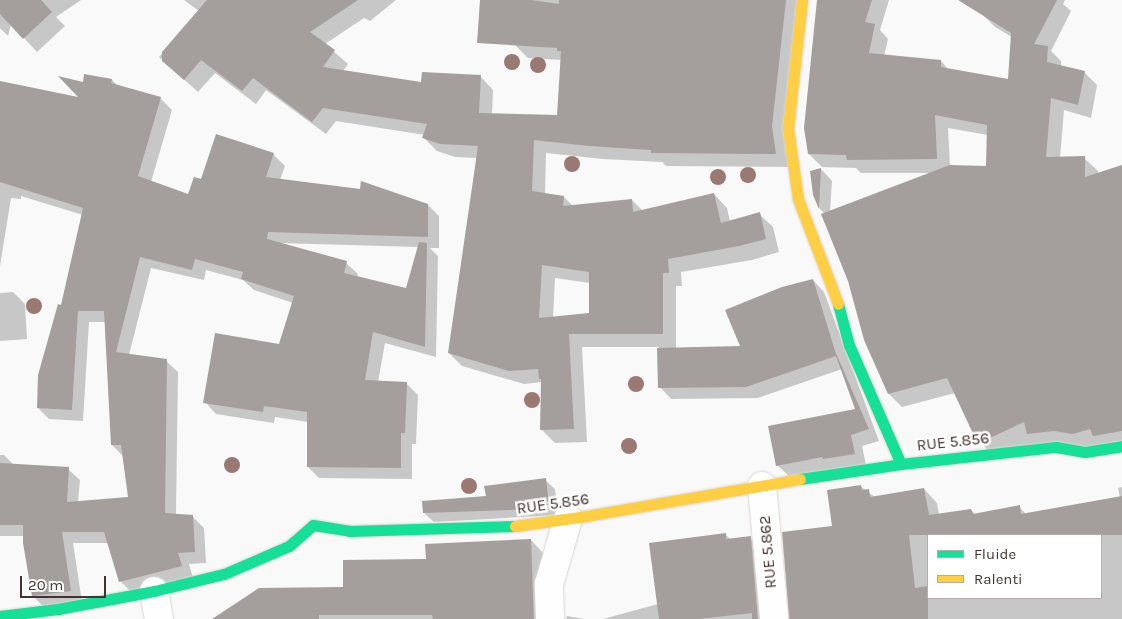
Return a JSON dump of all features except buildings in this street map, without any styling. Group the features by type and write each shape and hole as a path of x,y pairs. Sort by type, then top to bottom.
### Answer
{"street":[{"path":"802,0 788,128 798,199 833,287 850,345 901,464"},
{"name":"RUE 5.856","path":"0,616 58,609 154,591 224,574 289,546 313,525 349,531 512,526 568,519 901,464 1056,448 1086,452 1122,446"},
{"name":"RUE 5.862","path":"762,486 774,619"},
{"path":"550,619 549,584 568,519"},
{"path":"154,591 159,619"}],"traffic: fast":[{"path":"838,304 849,345 901,464"},
{"path":"800,479 901,464 1056,447 1085,452 1122,446"},
{"path":"0,616 58,609 154,591 224,574 289,546 313,525 349,531 515,526"}],"traffic: slow":[{"path":"802,0 788,128 798,199 838,304"},
{"path":"515,526 586,516 800,479"}]}
